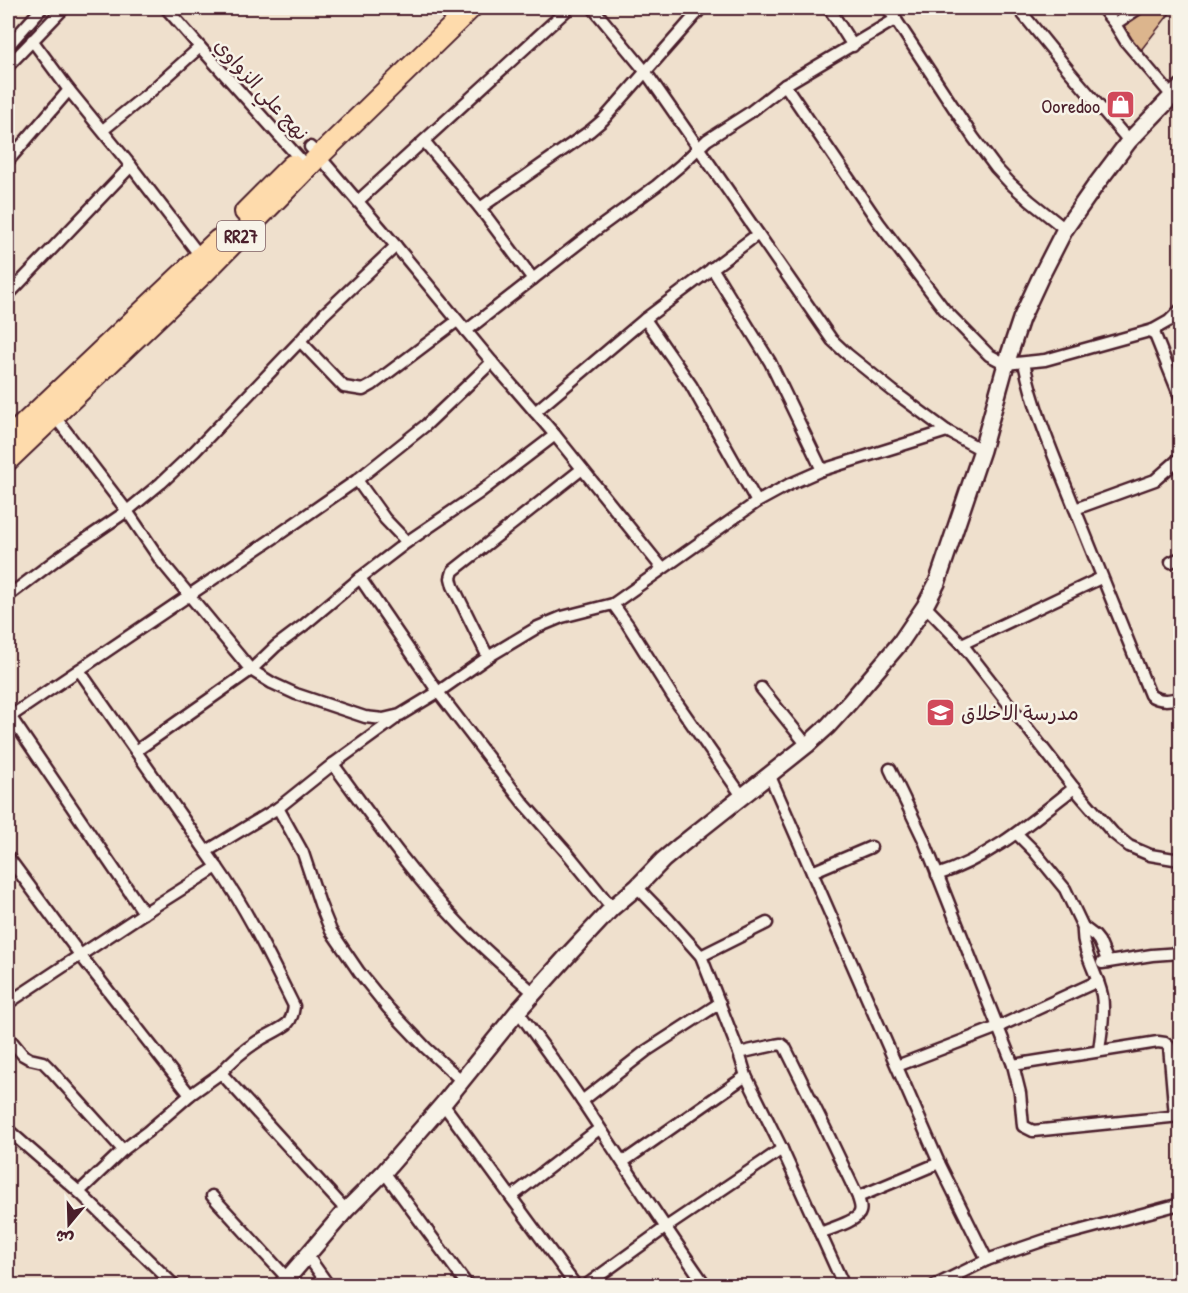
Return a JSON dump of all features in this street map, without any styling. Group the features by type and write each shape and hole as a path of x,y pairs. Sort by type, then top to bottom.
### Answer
{"highway":[{"name":"RR27","path":"8,439 50,409 206,271 309,157 452,8"},
{"name":"RR27","path":"8,460 50,409 201,257 471,8"}],"street":[{"path":"8,46 42,8"},
{"path":"8,66 64,8"},
{"name":"نهج علي الزواوي","path":"166,8 200,47 309,157 358,201 555,435 662,568"},
{"path":"358,201 569,8"},
{"path":"593,8 645,71 832,340 947,432 982,450"},
{"path":"480,208 596,126 615,108 698,12 699,8"},
{"path":"888,8 996,168 1023,195 1065,229"},
{"path":"1018,8 1129,141"},
{"path":"212,1196 284,1282 346,1210 384,1172 444,1104 518,1011 612,908 637,887 663,860 828,726 900,643 925,606 937,583 982,450 1021,319 1065,229 1129,141 1176,92 1126,42 1102,8"},
{"path":"1115,24 1139,8"},
{"path":"834,9 854,46"},
{"path":"466,331 656,186 707,140 785,86 896,19"},
{"path":"32,40 201,257"},
{"path":"103,130 200,47"},
{"path":"785,86 879,223 944,309 989,355 1006,364 1045,360 1153,330 1169,321 1180,310"},
{"path":"8,160 69,90"},
{"path":"424,141 480,208 533,279"},
{"path":"8,295 131,166"},
{"path":"535,412 645,319 758,234"},
{"path":"8,596 127,511 161,483 195,451 324,314 396,246"},
{"path":"712,268 770,362 822,470"},
{"path":"645,319 691,386 757,502"},
{"path":"300,341 344,387 363,390 457,321"},
{"path":"1153,330 1180,397"},
{"path":"144,913 9,717 357,480 426,425 492,362"},
{"path":"1024,363 1030,391 1043,429 1150,695 1156,699 1165,700 1180,698"},
{"path":"50,409 127,511 161,561 251,670 296,694 364,717 383,719 400,715"},
{"path":"207,850 278,808 400,715 488,657 538,627 562,617 613,604 757,502 822,470 947,432"},
{"path":"136,751 251,670 276,646 360,578 407,542 479,493 555,435"},
{"path":"1075,509 1155,480 1180,458"},
{"path":"488,657 453,586 451,578 453,571 582,469"},
{"path":"357,480 380,512 407,542"},
{"path":"360,578 438,692 524,804 612,908"},
{"path":"962,644 1101,578"},
{"path":"613,604 673,697 742,796"},
{"path":"925,606 962,644 1074,788 1113,833 1130,846 1150,855 1180,860"},
{"path":"79,670 235,892 294,1006 288,1023 257,1041 236,1057 123,1150 79,1192"},
{"path":"761,688 807,745"},
{"path":"333,764 427,888 462,927 534,993"},
{"path":"890,769 923,838 998,1027 1020,1093 1023,1126 1033,1131 1178,1116 1176,1070 1169,1046 1165,1043 1158,1042 1012,1065"},
{"path":"769,774 939,1163 987,1260"},
{"path":"938,875 949,872 1002,844 1074,788"},
{"path":"278,808 303,853 320,904 332,931 359,972 388,1008 462,1081"},
{"path":"1017,834 1065,889 1083,927 1083,938 1102,997 1100,1051"},
{"path":"812,872 871,848"},
{"path":"8,857 81,956 190,1095"},
{"path":"9,999 81,956 217,867"},
{"path":"637,887 701,956 746,1076 844,1286"},
{"path":"701,956 767,923"},
{"path":"1083,927 1099,941 1108,962"},
{"path":"1093,966 1180,953"},
{"path":"897,1066 998,1027 1098,981"},
{"path":"582,1101 646,1051 720,1003"},
{"path":"518,1011 582,1101 706,1286"},
{"path":"8,1037 23,1055 43,1062 123,1150"},
{"path":"739,1053 781,1044 785,1047 858,1197 862,1209 859,1215 853,1220 820,1233"},
{"path":"220,1072 346,1210"},
{"path":"623,1162 746,1076"},
{"path":"444,1104 576,1286"},
{"path":"511,1197 599,1129"},
{"path":"8,1130 79,1192 175,1286"},
{"path":"585,1286 665,1228 782,1149"},
{"path":"858,1197 939,1163"},
{"path":"384,1172 468,1286"},
{"path":"934,1286 987,1260 1046,1240 1180,1204"},
{"path":"308,1255 329,1286"}],"building":[{"path":"1097,8 1174,8 1137,55"}],"place":[{"name":"Ooredoo","path":"1121,105"},
{"name":"مدرسة الاخلاق","path":"940,712"}]}
